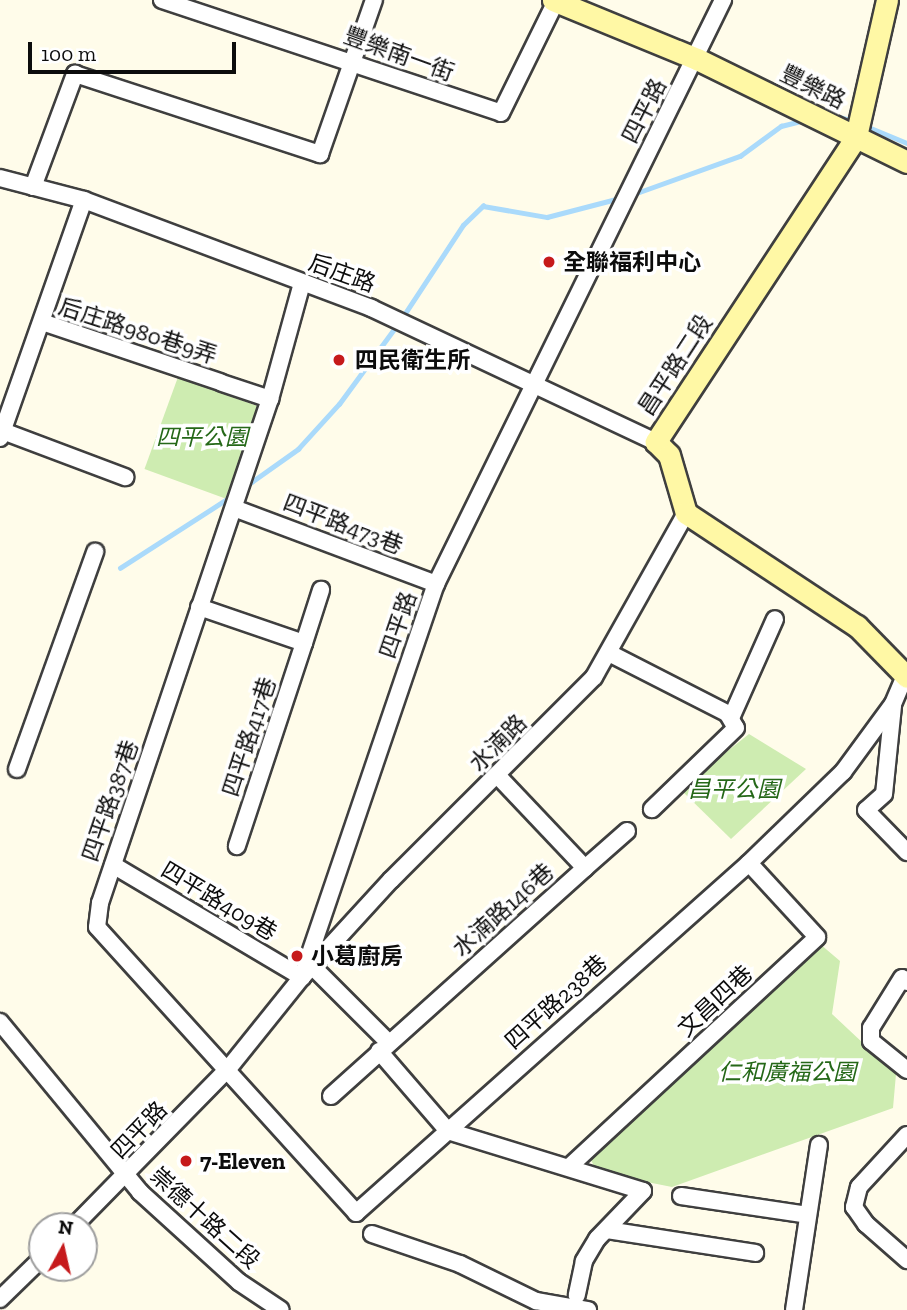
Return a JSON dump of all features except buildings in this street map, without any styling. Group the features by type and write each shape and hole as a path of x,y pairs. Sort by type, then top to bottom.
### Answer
{"street":[{"name":"豐樂南一街","path":"162,0 353,61 373,72 501,113 554,1"},
{"path":"33,187 75,74 320,154 374,0"},
{"name":"四平路","path":"89,1212 126,1177 228,1069 308,972 436,584 531,385 697,59 723,0"},
{"name":"豐樂路","path":"554,1 697,59 907,162"},
{"name":"昌平路二段","path":"686,513 669,455 656,442 856,137 889,1"},
{"name":"后庄路","path":"0,177 84,200 371,308 656,442"},
{"path":"84,200 1,433 125,477"},
{"name":"四平路387巷","path":"228,1069 97,927 100,903 270,399 302,283"},
{"name":"后庄路980巷9弄","path":"41,323 270,399"},
{"name":"四平路473巷","path":"234,508 436,584"},
{"path":"686,513 857,626 906,675"},
{"name":"水湳路","path":"308,972 391,880 498,776 611,654 686,513"},
{"path":"17,769 94,552"},
{"name":"四平路417巷","path":"237,846 321,590"},
{"path":"199,607 304,643"},
{"path":"731,718 775,619"},
{"path":"611,654 731,718 736,728 652,808"},
{"name":"四平路238巷","path":"228,1069 356,1213 749,863 843,772 893,704 906,675"},
{"path":"893,704 884,794 866,810 907,852"},
{"name":"水湳路146巷","path":"331,1096 585,868 498,776"},
{"path":"585,868 627,831"},
{"name":"文昌四巷","path":"569,1167 817,937 749,863"},
{"name":"四平路409巷","path":"113,865 308,972 384,1047 448,1131"},
{"path":"905,980 871,1028 872,1041 907,1070"},
{"name":"崇德十路二段","path":"0,1022 126,1177 239,1282 281,1310"},
{"path":"448,1131 643,1191 607,1230 584,1261 577,1295"},
{"path":"907,1135 901,1154 859,1187 854,1207 866,1224 907,1260"},
{"path":"794,1310 819,1145"},
{"path":"681,1196 808,1215"},
{"path":"607,1230 755,1253"},
{"path":"372,1234 460,1264 536,1301 587,1310"},
{"path":"2,1294 28,1271"}],"green space":[{"name":"四平公園","path":"178,377 259,406 225,499 144,469"},
{"name":"昌平公園","path":"749,734 806,769 731,839 680,789"},
{"name":"仁和廣福公園","path":"820,944 840,961 832,1014 896,1074 893,1108 672,1187 597,1172 589,1156"}],"waterway":[{"path":"827,114 855,121"},
{"path":"631,195 740,156 781,126 805,120"},
{"path":"866,126 907,143"},
{"path":"402,318 463,225 483,206 547,217 620,198"},
{"path":"246,486 298,449 339,404 397,325"},
{"path":"120,568 230,497"}],"place":[{"name":"全聯福利中心","path":"549,262"},
{"name":"四民衛生所","path":"339,360"},
{"name":"小葛廚房","path":"297,956"},
{"name":"7-Eleven","path":"186,1161"}]}
